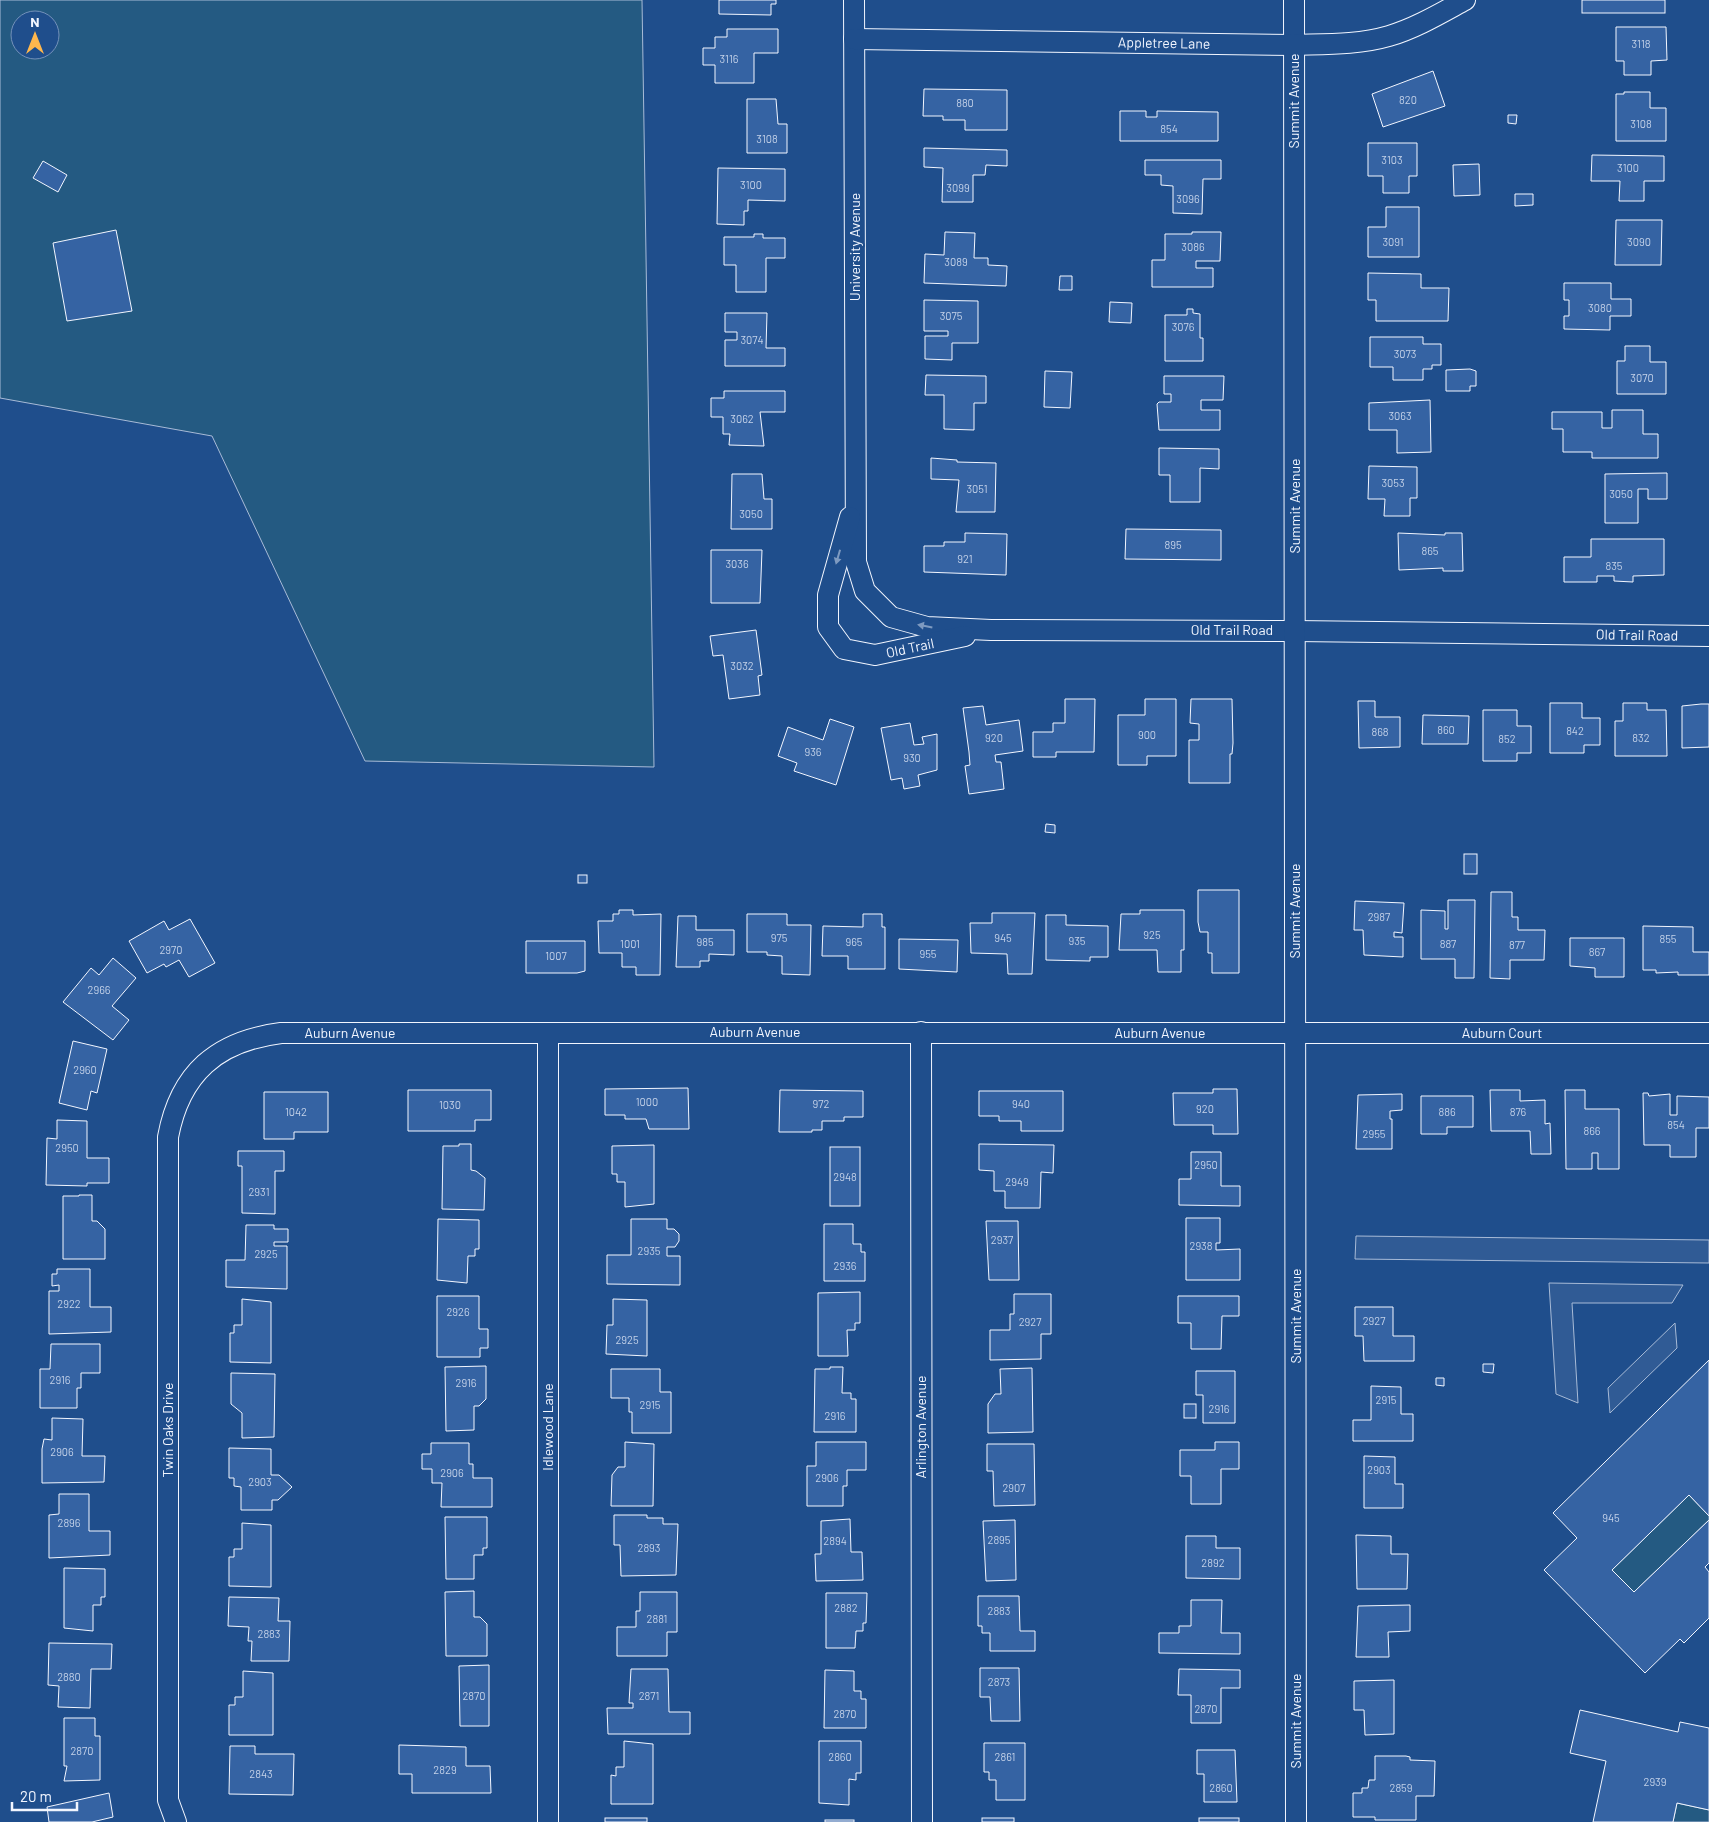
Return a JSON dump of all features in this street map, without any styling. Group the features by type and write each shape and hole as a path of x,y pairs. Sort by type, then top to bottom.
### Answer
{"street":[{"name":"University Avenue","path":"854,0 857,494"},
{"name":"Summit Avenue","path":"1294,0 1296,1822"},
{"name":"Appletree Lane","path":"854,38 1294,45 1360,42 1389,36 1418,26 1466,0"},
{"name":"Old Trail","path":"857,494 828,595 828,626 844,649 875,655 991,630"},
{"name":"Old Trail Road","path":"857,494 856,562 866,591 891,617 927,627 991,630 1295,630 1709,636"},
{"name":"Arlington Avenue","path":"921,1032 922,1822"},
{"name":"Auburn Avenue","path":"219,1054 238,1042 281,1033 1296,1033"},
{"name":"Idlewood Lane","path":"548,1033 548,1822"},
{"name":"Auburn Court","path":"1296,1033 1709,1033"},
{"name":"Twin Oaks Drive","path":"176,1822 168,1800 168,1137 172,1117 191,1079 205,1064 219,1054"}],"shaded area":[{"path":"0,0 642,0 654,767 365,761 212,436 0,398"},
{"path":"1356,1236 1709,1240 1709,1263 1355,1259"},
{"path":"1549,1283 1683,1285 1672,1303 1572,1303 1578,1403 1556,1394"},
{"path":"1675,1323 1677,1348 1610,1413 1608,1388"},
{"path":"1689,1495 1709,1516 1709,1520 1634,1592 1612,1570"},
{"path":"1677,1803 1709,1810 1709,1822 1673,1822"}],"building":[{"path":"719,0 776,0 776,4 771,4 771,15 719,14"},
{"path":"1582,0 1665,0 1665,13 1582,13"},
{"path":"1616,27 1666,27 1667,60 1651,61 1651,75 1624,75 1624,61 1616,61"},
{"path":"727,29 778,29 778,53 754,53 754,83 715,83 715,65 703,65 703,48 715,48 715,37 727,37"},
{"path":"1433,71 1445,106 1383,127 1372,94"},
{"path":"924,89 1007,90 1007,130 965,130 965,120 943,120 943,116 923,116"},
{"path":"1624,92 1650,92 1650,108 1666,108 1666,141 1616,141 1616,94 1624,94"},
{"path":"747,99 776,99 778,124 787,124 787,153 747,153"},
{"path":"1120,111 1146,111 1146,117 1157,117 1157,111 1218,112 1218,141 1120,141"},
{"path":"1508,115 1517,115 1516,124 1508,123"},
{"path":"1368,143 1417,143 1417,176 1409,176 1409,193 1383,193 1383,176 1368,176"},
{"path":"924,148 1007,150 1007,166 986,165 985,175 973,175 973,202 942,202 943,168 924,167"},
{"path":"1592,155 1664,156 1664,181 1644,181 1644,201 1619,201 1620,181 1591,181"},
{"path":"1145,160 1221,160 1221,179 1203,179 1202,214 1173,213 1173,186 1161,185 1161,175 1145,175"},
{"path":"43,161 67,175 58,192 33,178"},
{"path":"1479,164 1480,195 1454,196 1453,165"},
{"path":"718,168 785,169 785,201 748,200 748,211 744,211 744,225 717,224"},
{"path":"1515,194 1533,194 1533,205 1515,206"},
{"path":"1386,207 1419,207 1419,257 1368,257 1368,227 1386,227"},
{"path":"1616,220 1662,220 1661,265 1615,265"},
{"path":"116,230 132,311 67,321 53,243"},
{"path":"945,232 975,233 974,258 988,258 988,265 1007,266 1006,286 924,283 925,254 944,255"},
{"path":"1192,232 1221,232 1220,261 1196,261 1196,268 1213,268 1213,287 1152,287 1152,260 1165,260 1165,234 1192,234"},
{"path":"754,234 763,234 763,238 785,238 785,258 766,258 766,292 736,292 736,265 724,265 724,237 754,237"},
{"path":"1368,273 1421,274 1421,288 1449,288 1448,321 1376,321 1376,300 1368,300"},
{"path":"1060,276 1072,276 1072,290 1059,290"},
{"path":"1564,283 1611,283 1611,299 1631,299 1631,316 1610,316 1610,330 1564,329 1564,316 1569,316 1569,300 1564,300"},
{"path":"924,300 978,301 978,343 952,343 952,360 925,359 925,336 948,336 948,331 924,331"},
{"path":"1110,302 1132,303 1131,323 1109,322"},
{"path":"1187,309 1193,309 1193,313 1200,314 1200,338 1203,338 1203,361 1165,361 1165,315 1187,315"},
{"path":"725,313 767,313 766,348 785,348 785,366 725,366 725,340 737,340 737,332 725,332"},
{"path":"1370,337 1423,337 1423,344 1441,344 1441,365 1432,365 1432,369 1423,369 1423,380 1393,380 1393,367 1370,367"},
{"path":"1625,346 1650,346 1650,362 1666,362 1666,394 1617,394 1617,361 1625,361"},
{"path":"1470,369 1476,371 1476,386 1470,386 1470,391 1446,391 1446,370"},
{"path":"1045,371 1072,372 1070,408 1044,407"},
{"path":"926,375 986,376 986,403 974,403 974,430 944,429 944,395 925,395"},
{"path":"1164,376 1224,376 1223,400 1201,400 1201,410 1220,410 1220,430 1159,430 1157,404 1159,402 1171,402 1171,394 1164,394"},
{"path":"724,391 785,391 785,412 760,412 764,446 729,445 730,434 723,434 723,417 711,417 711,398 724,398"},
{"path":"1430,400 1431,452 1397,453 1397,430 1369,430 1369,403"},
{"path":"1612,410 1643,410 1643,434 1658,434 1658,458 1592,458 1592,452 1563,452 1563,429 1552,429 1552,412 1602,412 1602,428 1612,428"},
{"path":"1159,448 1219,449 1219,469 1200,468 1200,502 1170,502 1170,475 1159,475"},
{"path":"931,458 957,460 957,462 996,463 995,512 956,512 959,480 931,479"},
{"path":"1369,466 1417,467 1417,498 1410,498 1410,516 1384,516 1385,499 1368,499"},
{"path":"1667,473 1667,499 1648,499 1648,489 1638,489 1638,523 1605,523 1605,474"},
{"path":"732,474 762,474 764,499 772,499 772,529 731,529"},
{"path":"1126,529 1221,530 1221,560 1125,559"},
{"path":"965,533 1007,534 1006,575 924,572 924,546 944,546 944,542 965,542"},
{"path":"1398,533 1445,535 1445,533 1462,533 1463,571 1443,571 1443,568 1399,570"},
{"path":"1591,539 1664,539 1664,575 1633,576 1633,582 1614,581 1614,576 1597,576 1597,582 1564,582 1564,557 1591,557"},
{"path":"711,550 762,550 760,603 711,603"},
{"path":"756,630 762,675 758,676 760,695 729,699 723,655 713,656 710,636"},
{"path":"1065,699 1095,699 1094,752 1056,752 1056,757 1033,757 1033,732 1053,732 1053,723 1065,723"},
{"path":"1145,699 1176,699 1176,756 1147,756 1147,765 1118,765 1118,715 1145,715"},
{"path":"1191,699 1232,699 1233,743 1232,754 1230,754 1230,783 1189,783 1189,740 1199,740 1199,724 1190,723"},
{"path":"1358,701 1375,701 1375,717 1400,717 1400,747 1359,748"},
{"path":"1550,703 1582,703 1582,718 1600,718 1600,745 1584,745 1584,753 1550,753"},
{"path":"1623,703 1647,703 1647,710 1666,710 1667,756 1615,756 1615,721 1623,721"},
{"path":"1709,704 1709,747 1682,748 1682,706"},
{"path":"983,706 986,725 1019,720 1023,751 995,755 996,762 1001,762 1004,789 969,794 965,766 970,765 963,708"},
{"path":"1483,710 1517,710 1517,726 1531,726 1531,753 1517,753 1517,761 1483,761"},
{"path":"1423,715 1469,716 1468,744 1422,744"},
{"path":"830,719 854,727 836,785 794,771 797,763 778,756 788,727 823,740"},
{"path":"910,723 914,745 924,744 922,737 937,734 937,770 918,775 920,786 904,789 902,778 891,780 881,728"},
{"path":"1046,824 1055,825 1055,833 1045,832"},
{"path":"1464,854 1477,854 1477,874 1464,874"},
{"path":"578,875 587,875 587,883 578,883"},
{"path":"1198,890 1239,890 1239,973 1212,973 1212,953 1208,953 1208,932 1200,932 1198,922"},
{"path":"1491,892 1512,892 1512,917 1518,917 1518,930 1545,930 1544,960 1510,960 1510,979 1490,978"},
{"path":"1448,900 1475,900 1474,978 1455,978 1455,959 1421,959 1421,910 1445,911 1445,929 1448,929"},
{"path":"1355,901 1404,903 1402,933 1394,932 1394,937 1403,937 1403,957 1364,955 1363,930 1354,930"},
{"path":"619,910 633,910 633,915 661,914 660,975 636,975 636,967 622,967 622,953 599,953 598,921 613,921 613,914 619,914"},
{"path":"1140,910 1184,910 1184,950 1181,950 1181,972 1158,972 1157,950 1119,950 1121,914 1140,914"},
{"path":"992,913 1035,913 1032,974 1008,974 1007,954 971,953 970,923 992,923"},
{"path":"747,914 787,914 787,925 811,925 810,975 782,974 782,956 767,955 767,952 747,952"},
{"path":"863,914 882,914 882,927 885,927 885,969 848,969 848,956 822,956 823,926 863,927"},
{"path":"1046,915 1066,915 1066,925 1108,926 1108,957 1090,957 1090,961 1046,960"},
{"path":"678,916 696,916 696,930 734,930 734,955 709,954 709,961 700,961 700,967 676,967"},
{"path":"190,919 215,963 189,977 179,960 166,967 164,964 147,973 129,941 164,921 169,930"},
{"path":"1643,926 1693,927 1693,952 1709,952 1709,975 1678,975 1678,972 1656,973 1656,970 1643,970"},
{"path":"1570,938 1624,938 1624,977 1595,977 1595,968 1570,966"},
{"path":"899,939 958,940 957,972 899,969"},
{"path":"526,941 585,941 585,971 577,973 526,973"},
{"path":"113,958 136,978 112,1006 129,1020 113,1040 63,1002 91,968 99,975"},
{"path":"73,1041 107,1049 97,1093 91,1091 87,1110 59,1103"},
{"path":"688,1088 689,1129 649,1129 646,1119 625,1119 625,1115 605,1115 605,1089"},
{"path":"1213,1089 1237,1089 1238,1134 1213,1134 1213,1125 1174,1125 1173,1093 1213,1093"},
{"path":"408,1090 491,1090 491,1120 475,1120 475,1131 408,1131"},
{"path":"780,1090 863,1091 863,1117 844,1117 844,1121 822,1121 822,1130 812,1130 812,1132 779,1132"},
{"path":"1490,1090 1520,1090 1520,1101 1545,1100 1545,1124 1550,1123 1551,1154 1531,1154 1530,1131 1491,1131"},
{"path":"1565,1090 1585,1090 1585,1109 1619,1109 1619,1169 1598,1169 1598,1153 1592,1153 1592,1169 1566,1169"},
{"path":"979,1091 1063,1091 1063,1131 1021,1131 1021,1121 999,1121 999,1116 979,1116"},
{"path":"264,1092 328,1092 328,1132 294,1132 294,1139 264,1139"},
{"path":"1643,1093 1648,1093 1649,1096 1670,1094 1670,1115 1677,1115 1677,1096 1709,1097 1709,1128 1696,1128 1696,1157 1670,1157 1670,1145 1644,1145"},
{"path":"1402,1094 1402,1110 1390,1111 1390,1119 1392,1119 1392,1149 1356,1149 1358,1095"},
{"path":"1421,1096 1473,1096 1473,1127 1447,1127 1447,1134 1421,1134"},
{"path":"57,1120 87,1121 87,1158 109,1158 109,1183 87,1183 87,1186 46,1185 47,1138 57,1139"},
{"path":"459,1144 471,1144 471,1170 476,1171 485,1178 484,1210 442,1209 443,1146 459,1146"},
{"path":"979,1144 1054,1145 1053,1173 1041,1172 1040,1208 1005,1208 1005,1191 994,1191 994,1171 979,1170"},
{"path":"654,1145 654,1204 625,1207 625,1182 617,1182 617,1174 612,1174 612,1146"},
{"path":"830,1147 860,1147 860,1206 830,1206"},
{"path":"238,1151 284,1151 284,1171 275,1171 275,1214 242,1213 242,1166 238,1166"},
{"path":"1191,1152 1221,1152 1221,1186 1240,1186 1240,1206 1179,1205 1179,1179 1191,1179"},
{"path":"92,1195 92,1221 97,1221 105,1229 105,1259 63,1259 63,1196"},
{"path":"1186,1218 1220,1218 1220,1243 1216,1243 1216,1250 1240,1249 1240,1280 1186,1280"},
{"path":"438,1219 479,1220 479,1249 475,1249 475,1256 468,1256 467,1283 437,1280"},
{"path":"631,1219 667,1219 667,1229 674,1229 679,1234 679,1241 675,1247 667,1247 667,1256 680,1256 680,1285 607,1284 607,1255 631,1255"},
{"path":"986,1221 1018,1221 1019,1280 989,1280"},
{"path":"824,1224 853,1224 853,1244 861,1244 861,1252 865,1252 865,1281 824,1281"},
{"path":"246,1225 274,1225 274,1229 288,1229 288,1242 274,1242 274,1246 287,1246 287,1289 226,1287 226,1260 245,1260"},
{"path":"57,1269 90,1269 90,1307 111,1307 111,1332 49,1334 49,1291 59,1291 59,1285 52,1286 52,1274 57,1274"},
{"path":"860,1292 860,1323 855,1323 855,1330 847,1330 848,1356 818,1356 818,1293"},
{"path":"1014,1294 1051,1294 1051,1334 1041,1334 1041,1359 990,1360 990,1330 1010,1330 1010,1314 1014,1314"},
{"path":"437,1296 479,1296 479,1329 488,1329 488,1348 480,1348 480,1357 437,1357"},
{"path":"1178,1296 1239,1296 1239,1316 1222,1316 1221,1349 1191,1349 1191,1323 1178,1323"},
{"path":"242,1299 271,1302 271,1363 230,1362 230,1333 234,1333 234,1325 242,1325"},
{"path":"613,1299 647,1300 647,1356 606,1354 607,1325 613,1325"},
{"path":"1355,1307 1393,1307 1393,1336 1414,1336 1414,1361 1364,1361 1363,1336 1355,1336"},
{"path":"51,1344 100,1344 100,1373 81,1373 81,1388 77,1388 77,1408 40,1408 40,1369 50,1369"},
{"path":"1709,1360 1709,1516 1689,1495 1612,1570 1634,1592 1709,1520 1709,1563 1705,1567 1709,1572 1709,1618 1684,1643 1680,1639 1645,1673 1544,1570 1577,1538 1553,1513"},
{"path":"1483,1364 1494,1364 1493,1373 1483,1372"},
{"path":"486,1366 486,1399 479,1406 474,1406 474,1430 446,1431 445,1367"},
{"path":"830,1367 843,1367 842,1393 851,1393 851,1399 856,1399 856,1432 814,1432 815,1369 830,1369"},
{"path":"1032,1368 1033,1432 988,1433 988,1404 995,1394 1001,1394 1000,1369"},
{"path":"611,1369 660,1369 660,1392 671,1392 671,1433 632,1433 632,1412 629,1412 629,1398 611,1398"},
{"path":"1196,1371 1235,1371 1235,1423 1203,1423 1203,1395 1196,1395"},
{"path":"231,1373 275,1374 274,1437 242,1438 242,1413 231,1404"},
{"path":"1436,1378 1444,1378 1444,1386 1436,1385"},
{"path":"1371,1386 1401,1387 1401,1414 1413,1414 1413,1441 1353,1441 1353,1420 1371,1420"},
{"path":"1184,1404 1196,1404 1196,1418 1184,1418"},
{"path":"52,1418 83,1419 82,1456 105,1456 104,1482 42,1483 42,1449 44,1439 52,1440"},
{"path":"625,1442 654,1444 653,1506 611,1506 612,1475 618,1467 625,1467"},
{"path":"816,1442 866,1442 866,1470 847,1470 847,1486 843,1486 843,1506 807,1506 807,1466 816,1466"},
{"path":"1215,1442 1239,1442 1239,1469 1221,1469 1221,1504 1191,1504 1191,1476 1180,1476 1180,1450 1215,1450"},
{"path":"431,1443 469,1443 469,1464 473,1464 473,1478 492,1478 492,1507 441,1507 442,1483 432,1483 432,1469 422,1469 422,1454 431,1454"},
{"path":"987,1444 1034,1444 1035,1505 994,1506 993,1471 987,1471"},
{"path":"229,1448 271,1449 271,1475 279,1475 292,1487 278,1500 272,1500 272,1510 241,1510 241,1487 234,1486 234,1478 229,1478"},
{"path":"1364,1456 1395,1457 1395,1484 1403,1484 1403,1508 1364,1508"},
{"path":"59,1494 89,1494 89,1531 110,1531 110,1555 49,1558 49,1515 59,1514"},
{"path":"614,1515 647,1515 647,1518 663,1518 663,1524 678,1524 676,1575 621,1576 620,1545 614,1545"},
{"path":"445,1517 487,1517 487,1548 483,1548 483,1555 474,1555 474,1579 446,1579"},
{"path":"850,1519 851,1552 862,1552 863,1580 816,1581 815,1554 821,1554 821,1521"},
{"path":"1015,1520 1016,1580 986,1581 983,1521"},
{"path":"242,1523 271,1525 271,1587 229,1586 229,1557 234,1557 234,1549 242,1549"},
{"path":"1356,1535 1391,1536 1391,1554 1408,1554 1407,1589 1357,1589"},
{"path":"1186,1536 1216,1536 1216,1548 1240,1548 1240,1579 1186,1578"},
{"path":"64,1568 105,1569 105,1597 101,1597 101,1605 93,1605 93,1631 64,1628"},
{"path":"474,1591 474,1617 480,1617 487,1624 487,1656 446,1656 445,1592"},
{"path":"640,1592 677,1592 677,1632 667,1632 667,1656 617,1656 617,1627 636,1627 636,1611 640,1611"},
{"path":"826,1593 867,1593 866,1623 863,1623 863,1631 856,1631 855,1648 826,1648"},
{"path":"978,1596 1019,1596 1020,1631 1035,1631 1035,1651 990,1651 990,1633 982,1633 982,1626 978,1626"},
{"path":"229,1597 279,1598 278,1621 290,1621 289,1661 251,1661 252,1641 248,1641 249,1627 228,1626"},
{"path":"1191,1600 1222,1600 1221,1633 1240,1633 1240,1654 1159,1653 1159,1633 1179,1633 1179,1626 1191,1626"},
{"path":"1410,1605 1410,1631 1388,1632 1389,1657 1356,1657 1358,1606"},
{"path":"49,1643 112,1644 111,1669 91,1669 90,1708 58,1707 59,1686 48,1685"},
{"path":"489,1665 489,1726 460,1726 459,1666"},
{"path":"980,1668 1019,1668 1020,1721 991,1721 990,1697 980,1697"},
{"path":"631,1669 668,1669 669,1712 690,1712 690,1734 608,1734 607,1708 633,1708 633,1703 629,1703"},
{"path":"1179,1669 1240,1670 1240,1688 1221,1688 1221,1723 1191,1723 1191,1695 1178,1695"},
{"path":"825,1670 854,1671 854,1691 861,1691 861,1699 866,1699 866,1728 824,1728"},
{"path":"243,1671 273,1673 273,1735 229,1735 229,1705 235,1705 235,1697 243,1697"},
{"path":"1394,1680 1394,1734 1365,1735 1364,1710 1354,1710 1354,1681"},
{"path":"1580,1710 1678,1732 1680,1722 1709,1728 1709,1810 1677,1803 1673,1822 1593,1822 1606,1761 1570,1753"},
{"path":"64,1718 95,1718 95,1736 100,1736 100,1780 64,1781 67,1766 64,1766"},
{"path":"624,1741 653,1744 653,1804 611,1804 611,1775 616,1776 616,1767 624,1767"},
{"path":"819,1741 861,1741 861,1773 856,1773 856,1780 849,1779 849,1805 819,1803"},
{"path":"984,1743 1025,1743 1025,1800 996,1800 996,1780 989,1780 989,1772 984,1772"},
{"path":"399,1745 466,1747 466,1766 490,1766 491,1793 412,1793 412,1774 399,1774"},
{"path":"230,1746 255,1746 255,1754 294,1754 293,1795 229,1794"},
{"path":"1197,1750 1235,1750 1237,1802 1204,1802 1204,1774 1197,1774"},
{"path":"1375,1756 1406,1756 1410,1757 1410,1760 1435,1761 1434,1796 1416,1796 1416,1820 1375,1820 1375,1817 1353,1817 1353,1793 1362,1793 1362,1788 1368,1788 1369,1780 1375,1780"},
{"path":"109,1793 113,1817 92,1822 49,1822 47,1807"},
{"path":"605,1818 647,1818 647,1822 605,1822"},
{"path":"982,1818 1014,1818 1014,1822 982,1822"},
{"path":"1199,1818 1239,1818 1239,1822 1199,1822"},
{"path":"825,1820 854,1820 854,1822 825,1822"}]}
